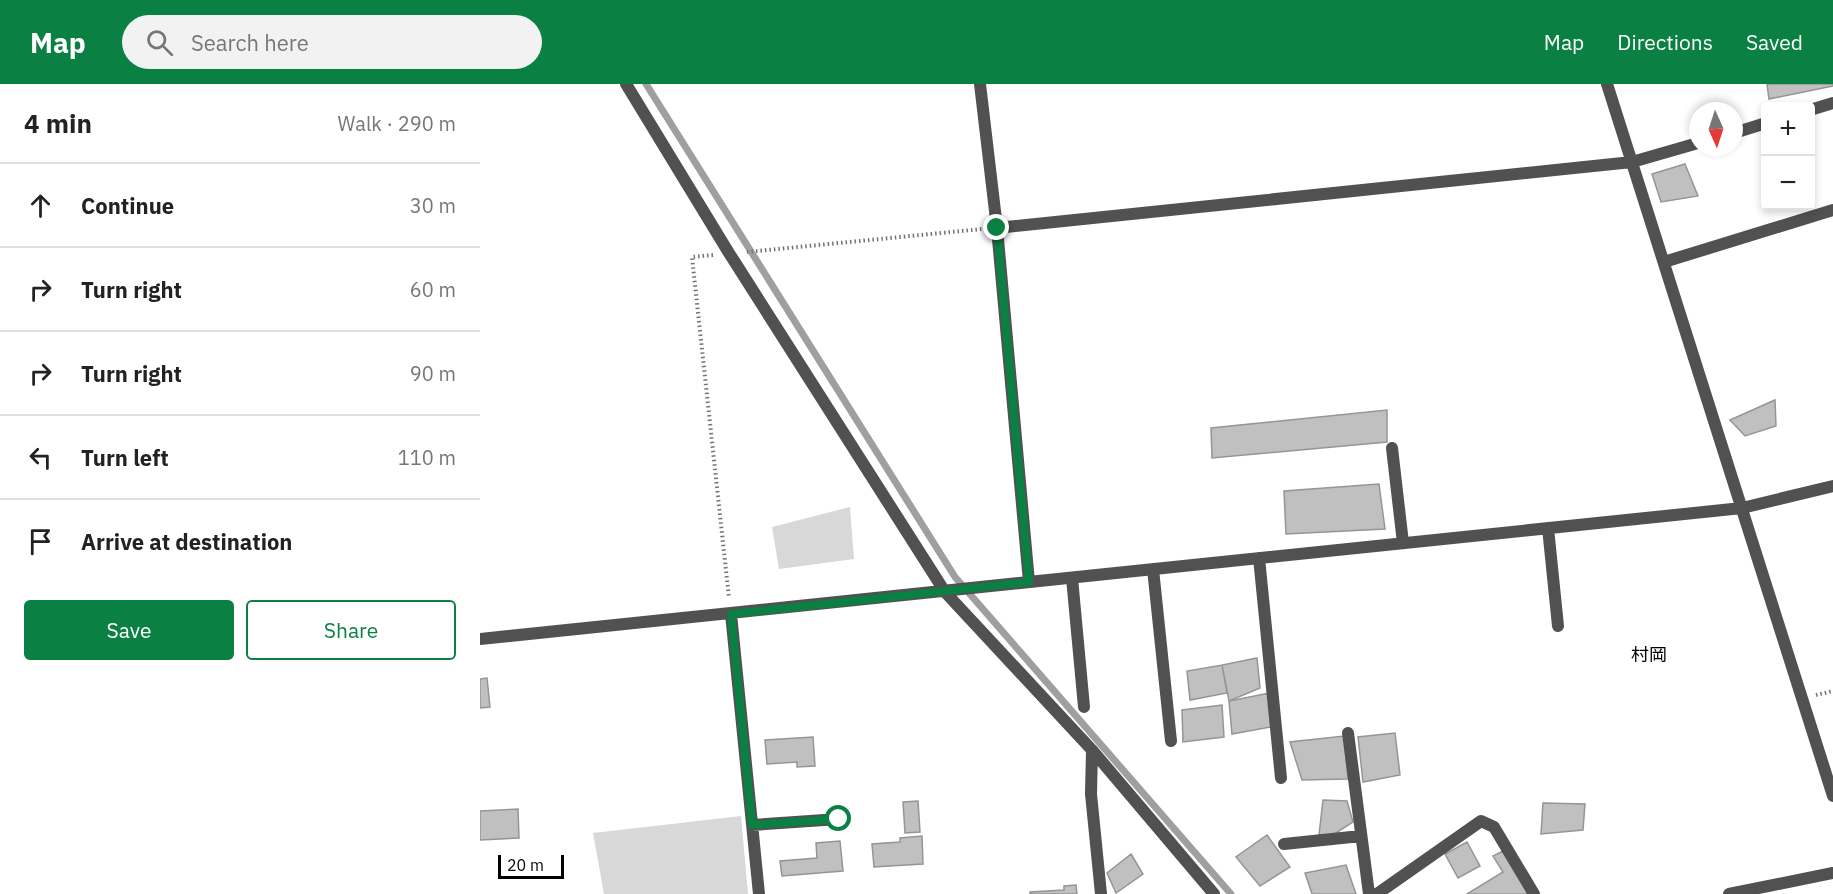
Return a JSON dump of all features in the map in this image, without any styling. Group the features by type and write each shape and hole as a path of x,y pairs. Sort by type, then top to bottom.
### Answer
{"street":[{"path":"626,84 729,254 945,592 1092,750 1214,894"},
{"path":"980,84 997,228 1029,582"},
{"path":"1607,84 1833,796"},
{"path":"1815,109 1833,104"},
{"path":"1743,129 1761,124"},
{"path":"997,228 1632,162 1689,146"},
{"path":"1664,262 1833,210"},
{"path":"1392,448 1402,543"},
{"path":"480,639 1742,508 1833,486"},
{"path":"1548,528 1558,626"},
{"path":"1259,558 1281,778"},
{"path":"1153,569 1171,741"},
{"path":"1072,578 1083,707"},
{"path":"731,614 759,894"},
{"path":"1348,733 1369,894"},
{"path":"1092,750 1091,794 1101,894"},
{"path":"752,825 839,819"},
{"path":"1377,894 1481,821 1494,827 1534,894"},
{"path":"1284,844 1361,836"},
{"path":"1729,894 1833,873"}],"shaded area":[{"path":"850,507 854,559 779,569 772,527"},
{"path":"741,816 748,894 604,894 593,833"}],"building":[{"path":"1767,84 1833,84 1833,86 1769,99"},
{"path":"1685,164 1698,196 1661,202 1652,174"},
{"path":"1775,400 1776,426 1745,436 1730,420"},
{"path":"1387,410 1387,442 1212,458 1211,428"},
{"path":"1379,484 1385,529 1286,534 1284,491"},
{"path":"1257,658 1260,688 1229,701 1222,665"},
{"path":"1222,665 1227,693 1190,700 1187,671"},
{"path":"487,678 490,707 480,708 480,679"},
{"path":"1270,693 1271,727 1232,734 1229,701"},
{"path":"1222,705 1224,737 1183,742 1182,710"},
{"path":"1395,733 1400,775 1363,782 1358,737"},
{"path":"1344,736 1348,779 1302,780 1290,742"},
{"path":"813,737 815,766 797,767 797,762 767,764 765,740"},
{"path":"1323,800 1347,801 1353,822 1333,835 1319,835"},
{"path":"918,801 920,832 905,833 903,802"},
{"path":"1543,803 1585,804 1583,830 1541,834"},
{"path":"518,809 519,838 480,840 480,811"},
{"path":"1267,835 1290,867 1260,886 1236,857"},
{"path":"922,836 923,864 874,867 872,844 900,842 900,838"},
{"path":"840,841 843,871 782,876 780,861 817,858 816,843"},
{"path":"1467,842 1480,866 1458,878 1445,854"},
{"path":"1503,851 1528,892 1526,894 1467,894 1503,872 1493,856"},
{"path":"1131,854 1143,874 1116,893 1107,873"},
{"path":"1346,865 1356,894 1312,894 1305,873"},
{"path":"1076,885 1077,894 1030,894 1030,892 1064,890 1064,886"}],"waterway":[{"path":"646,84 955,577 1231,894"}],"district":[{"name":"村岡","path":"1649,654"}],"route":[{"path":"839,819 752,825 731,614 1029,582 997,228"}]}
